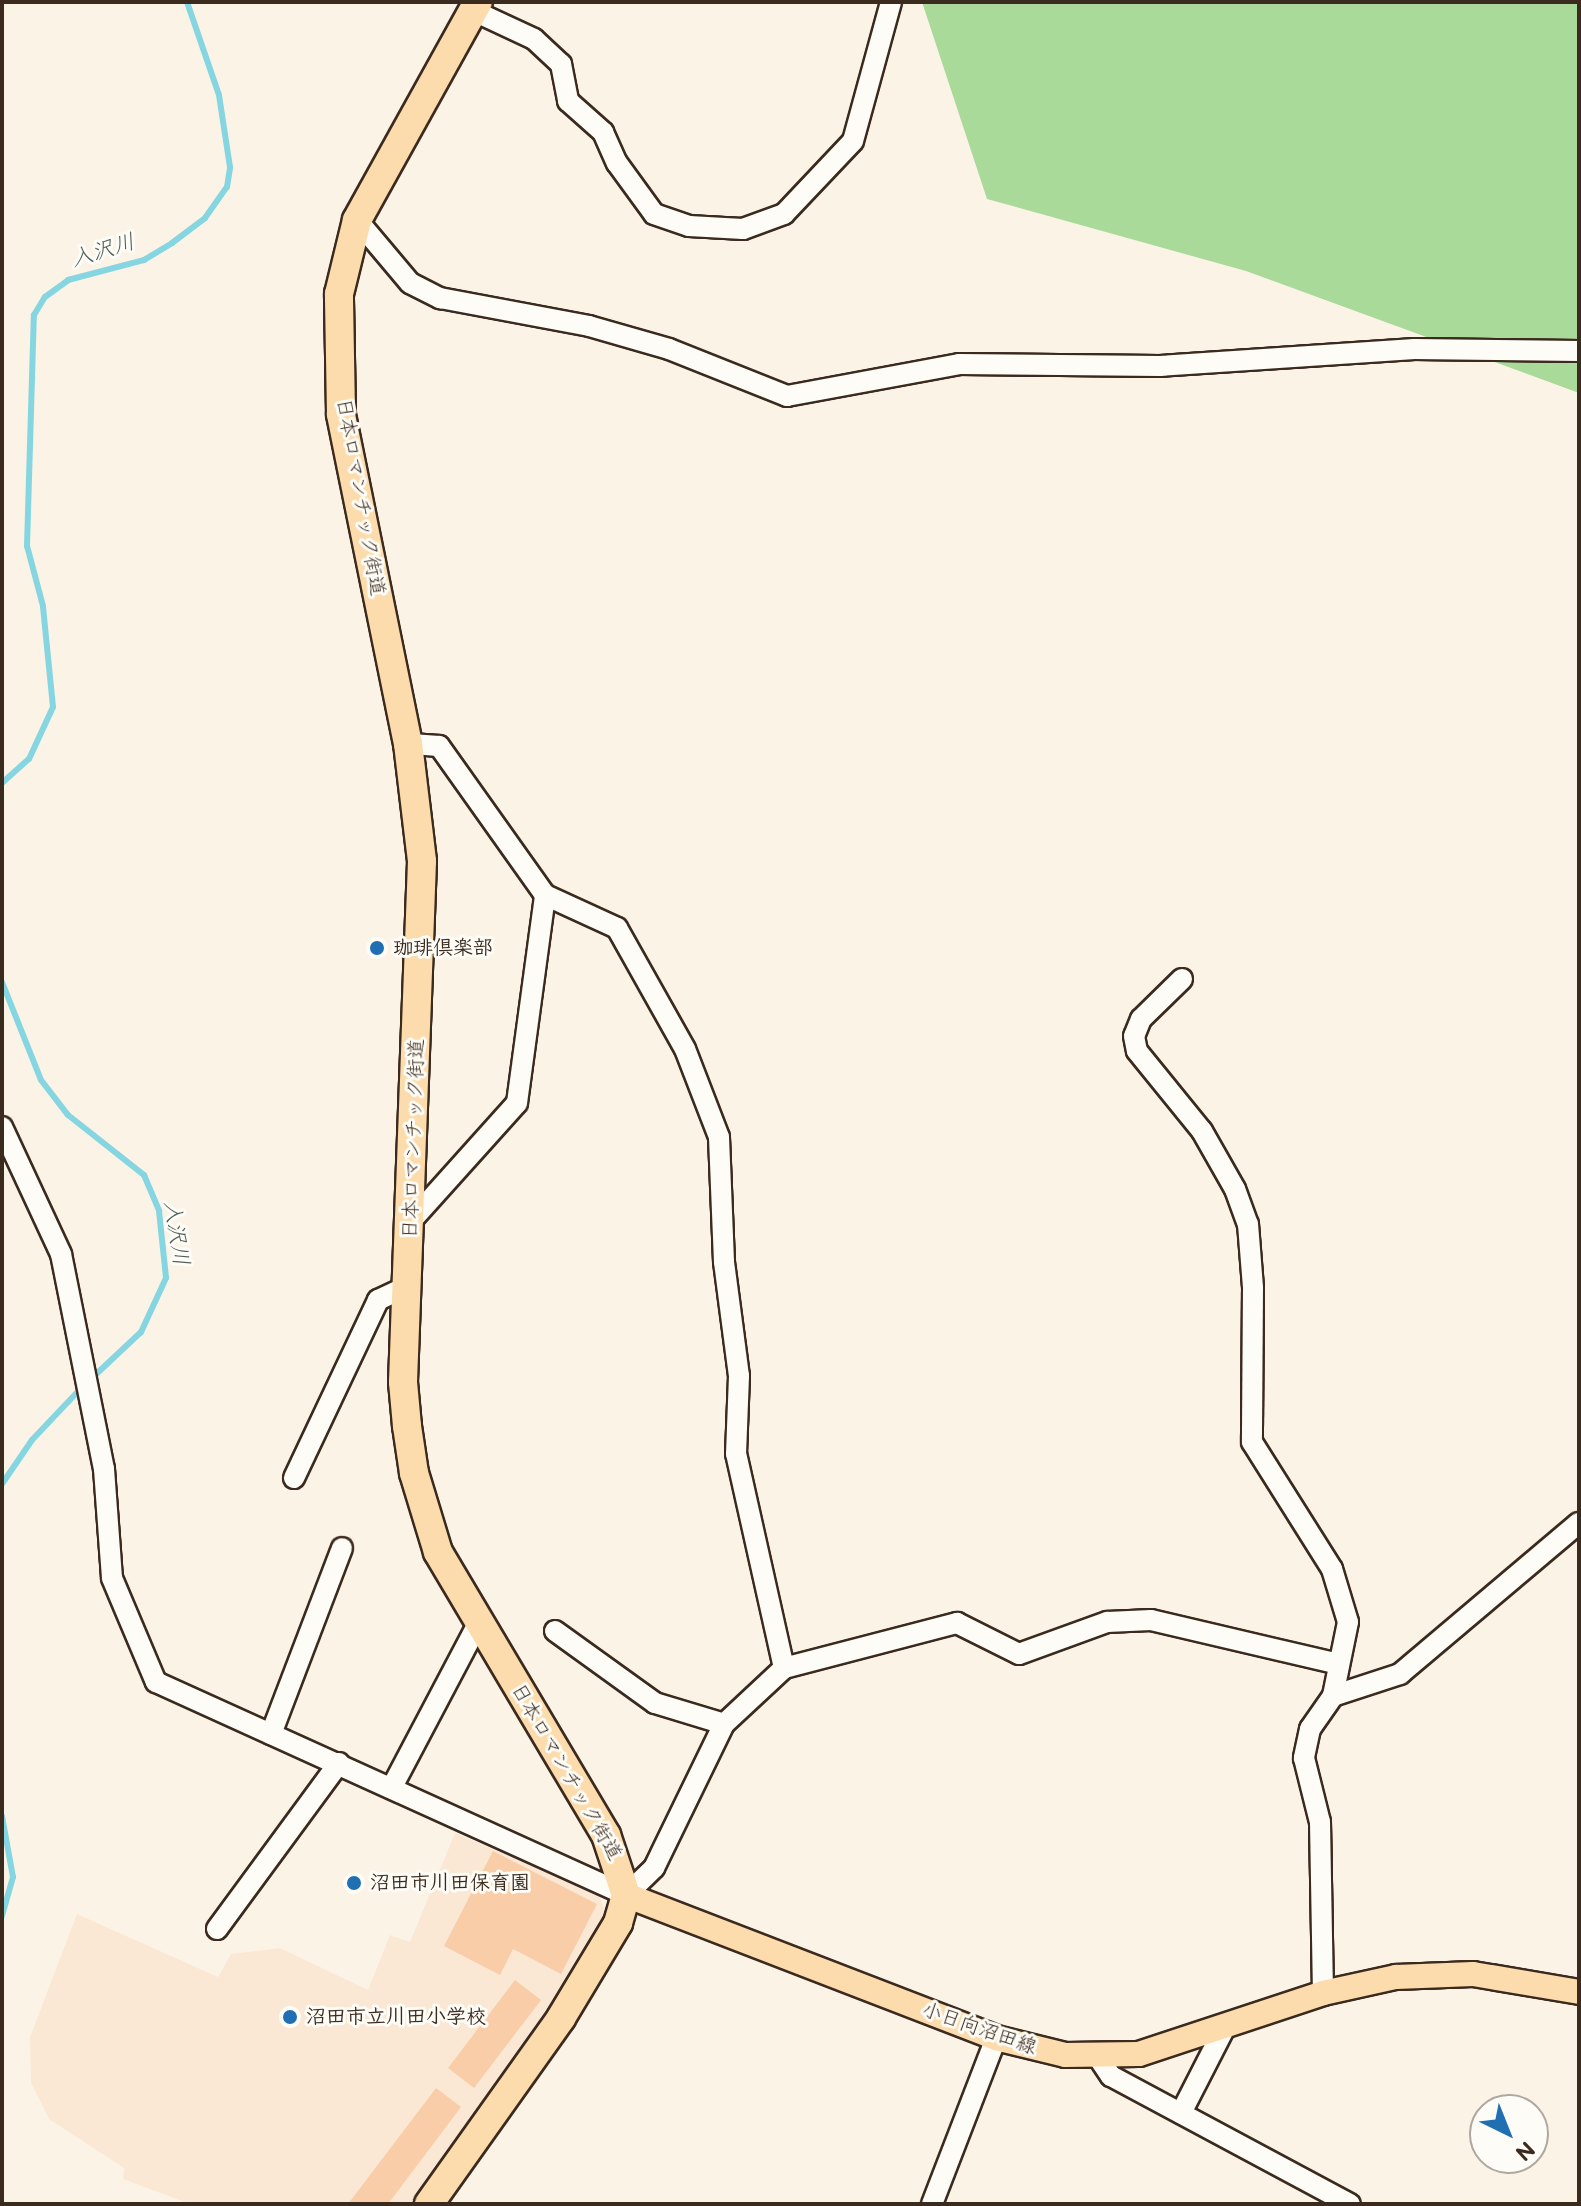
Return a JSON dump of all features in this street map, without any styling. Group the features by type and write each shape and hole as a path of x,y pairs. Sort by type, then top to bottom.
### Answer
{"highway":[{"name":"日本ロマンチック街道","path":"476,6 357,220 339,294 341,414 408,744 422,861 412,1220 403,1382 414,1473 438,1552 606,1835 626,1895"},
{"path":"429,2204 561,2018 618,1923 626,1895"}],"main road":[{"name":"小日向沼田線","path":"626,1895 996,2038 1098,2057 1139,2054 1224,2029 1323,1993 1436,1974 1473,1974 1579,1992"}],"street":[{"path":"476,6 534,39 561,64 568,101 603,132 617,163 654,214 689,226 743,229 784,214 853,141 891,2"},
{"path":"357,220 410,283 440,298 642,341 787,396 959,364 1160,366 1414,349 1579,351"},
{"path":"408,744 439,746 545,895 617,928 685,1049 719,1137 724,1262 739,1376 736,1454 784,1668"},
{"path":"412,1220 517,1103 545,895"},
{"path":"1182,979 1141,1019 1134,1036 1137,1051 1202,1131 1235,1189 1248,1224 1253,1288 1252,1442 1332,1569 1348,1622 1333,1696 1310,1729 1304,1758 1320,1822 1323,1993"},
{"path":"2,1127 61,1254 104,1469 112,1578 156,1682 626,1895 654,1868 724,1724 784,1668 957,1623 1019,1654 1107,1622 1151,1620 1339,1664"},
{"path":"294,1478 378,1300 408,1286"},
{"path":"1333,1696 1400,1674 1579,1523"},
{"path":"271,1734 342,1548"},
{"path":"392,1787 479,1622"},
{"path":"555,1631 655,1703 724,1724"},
{"path":"217,1929 339,1763"},
{"path":"1181,2113 1224,2029"},
{"path":"932,2204 996,2038"},
{"path":"1098,2057 1111,2076 1350,2204"}],"shaded area":[{"name":"沼田市立川田小学校","path":"455,1833 598,1894 606,1913 556,1996 410,2204 190,2204 123,2179 124,2168 49,2119 31,2083 30,2037 77,1914 218,1977 231,1954 280,1948 368,1990 390,1935 410,1942"}],"green space":[{"path":"922,2 1579,2 1579,393 1246,271 987,199"}],"building":[{"path":"493,1851 597,1904 561,1974 513,1949 500,1975 444,1946"},
{"path":"515,1980 541,2000 474,2088 448,2068"},
{"path":"436,2088 461,2107 388,2204 348,2204"}],"waterway":[{"name":"入沢川","path":"2,783 29,759 53,707 43,606 27,546 34,315 45,297 68,280 144,260 172,243 205,218 227,187 230,167 219,95 187,2"},
{"name":"入沢川","path":"2,982 41,1080 68,1115 144,1175 159,1211 166,1278 141,1332 91,1379"},
{"name":"入沢川","path":"2,1484 32,1440 83,1386"},
{"name":"入沢川","path":"2,1816 13,1877 2,1916"}],"place":[{"name":"珈琲倶楽部","path":"377,948"},
{"name":"沼田市川田保育園","path":"354,1883"},
{"name":"沼田市立川田小学校","path":"290,2017"}]}
